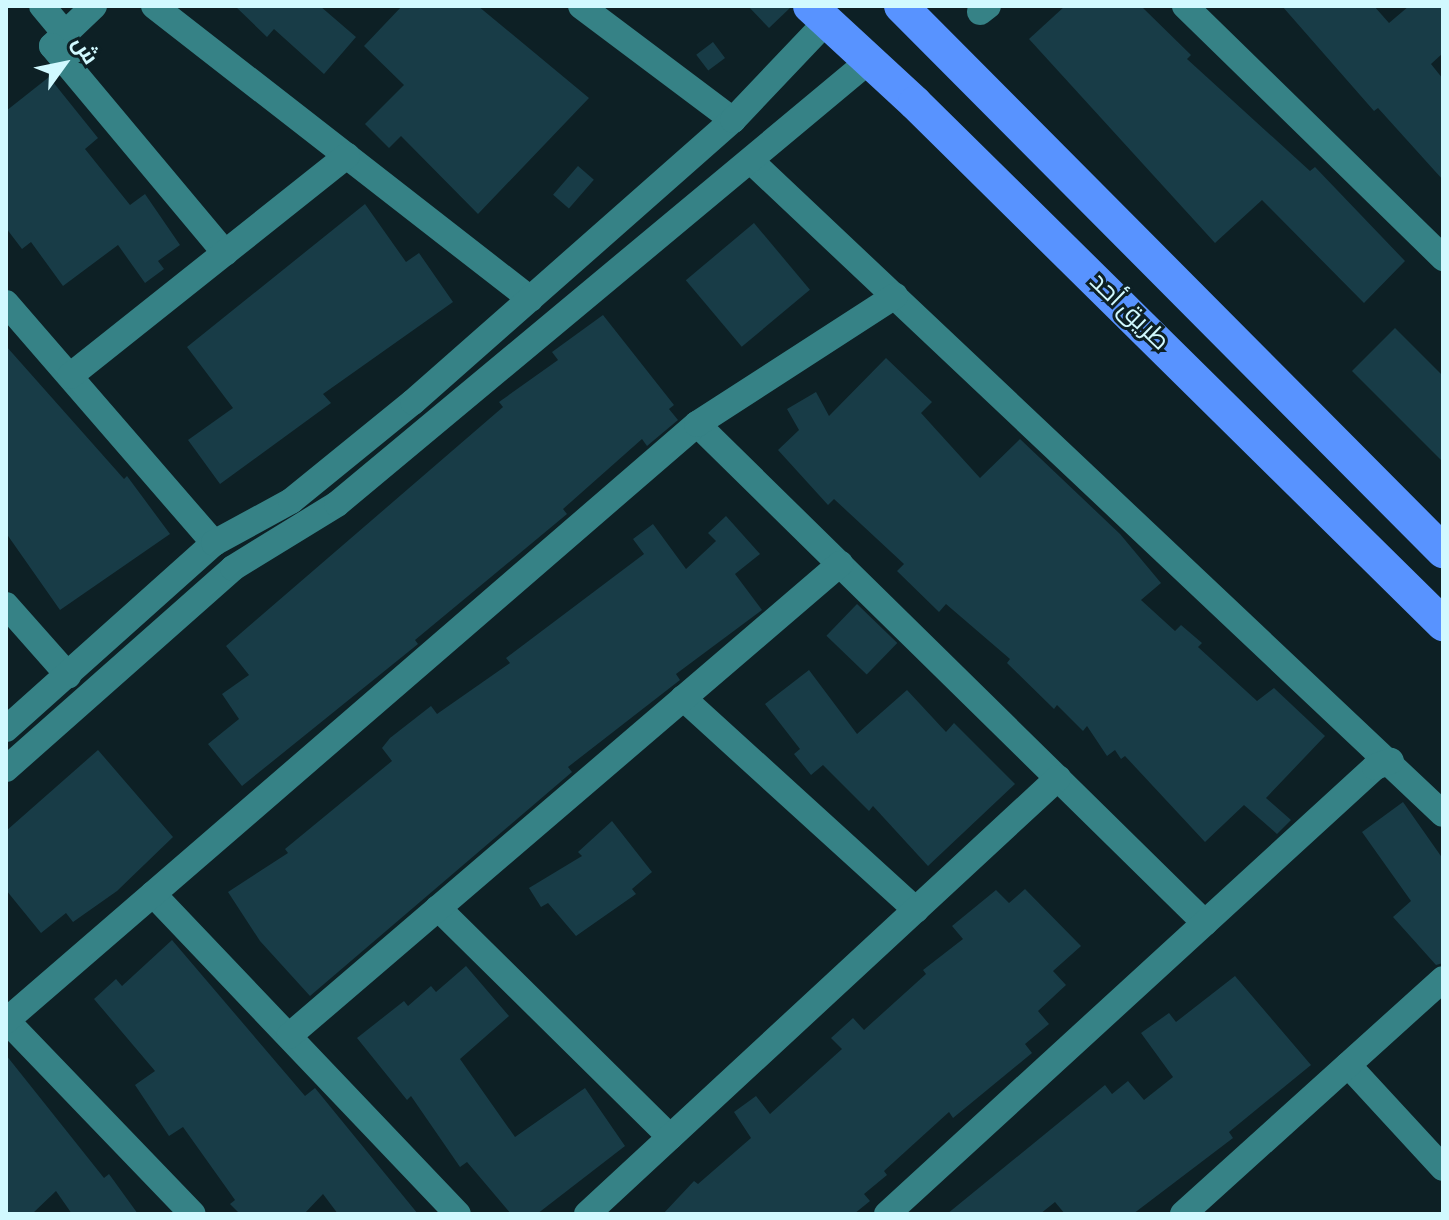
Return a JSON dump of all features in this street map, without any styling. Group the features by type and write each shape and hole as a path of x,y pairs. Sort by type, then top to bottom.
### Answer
{"main road":[{"name":"طريق أحد","path":"901,6 1443,551"},
{"name":"طريق أحد","path":"818,14 870,60 1443,624"}],"street":[{"path":"42,6 65,33"},
{"path":"94,6 52,46 225,253"},
{"path":"154,6 530,299"},
{"path":"581,6 733,120"},
{"path":"1185,6 1443,258"},
{"path":"6,729 214,543 291,501 530,299 733,120 818,14"},
{"path":"6,769 233,568 337,504 870,60"},
{"path":"70,376 347,156"},
{"path":"751,161 1391,761 1443,814"},
{"path":"193,1214 6,1020 697,424 895,296"},
{"path":"6,303 214,543"},
{"path":"697,424 1205,923"},
{"path":"289,1036 840,564"},
{"path":"6,605 68,675"},
{"path":"683,698 916,910"},
{"path":"887,1214 1375,767 1391,761"},
{"path":"587,1214 1058,778"},
{"path":"153,894 458,1214"},
{"path":"438,908 670,1137"},
{"path":"1183,1214 1443,979"},
{"path":"1348,1065 1443,1168"}],"building":[{"path":"235,6 320,6 356,37 324,74 274,29 267,37"},
{"path":"402,6 478,6 589,98 478,214 401,136 389,148 365,124 404,85 364,46"},
{"path":"748,6 791,6 791,7 769,28"},
{"path":"1065,6 1141,6 1191,55 1187,59 1310,171 1315,167 1405,261 1364,303 1262,200 1215,243 1029,39"},
{"path":"1282,6 1374,6 1389,23 1409,6 1443,6 1443,53 1431,64 1443,79 1443,180 1378,108 1374,111"},
{"path":"713,42 725,58 708,71 696,55"},
{"path":"49,77 98,138 85,149 130,205 145,194 180,245 158,261 164,269 145,283 118,245 63,286 31,242 22,249 6,228 6,111"},
{"path":"578,166 594,180 569,208 553,195"},
{"path":"365,204 406,262 419,253 453,302 323,394 331,403 220,484 188,440 233,408 187,347"},
{"path":"754,223 810,290 742,347 686,280"},
{"path":"603,315 674,405 669,409 678,420 647,446 642,439 563,509 567,514 415,640 418,644 242,786 208,744 239,719 222,694 249,675 226,646 503,407 499,402 558,360 552,352"},
{"path":"1395,328 1443,376 1443,462 1352,371"},
{"path":"6,346 124,479 127,476 170,534 60,610 6,533"},
{"path":"886,358 932,402 921,413 980,478 1020,439 1120,534 1161,583 1141,600 1175,631 1181,625 1202,643 1198,647 1257,701 1274,688 1325,736 1266,798 1291,820 1277,834 1244,805 1205,842 1125,756 1121,759 1115,750 1107,756 1087,726 1083,731 1057,705 1054,709 1007,663 1010,659 946,604 939,612 897,571 904,564 834,499 828,505 778,450 799,430 787,409 816,392 829,416"},
{"path":"726,516 760,554 735,574 762,610 676,674 680,680 568,767 572,772 310,996 260,941 228,892 288,853 285,849 392,761 382,748 390,738 431,706 437,714 510,663 506,658 644,554 633,539 653,524 686,569 716,541 708,533"},
{"path":"857,604 897,643 867,675 826,636"},
{"path":"809,670 857,734 907,690 946,732 954,723 1015,784 928,866 873,806 869,811 823,765 811,775 794,754 800,749 765,704"},
{"path":"98,750 173,837 117,891 73,922 66,913 41,933 6,890 6,831"},
{"path":"1403,802 1443,859 1443,963 1436,965 1393,917 1411,901 1362,832"},
{"path":"612,821 652,872 632,889 636,894 576,936 548,903 541,907 529,888 582,856 578,852"},
{"path":"1025,889 1081,946 1053,971 1066,985 1038,1011 1049,1024 1025,1044 1032,1053 953,1118 949,1112 884,1171 887,1175 864,1194 870,1201 854,1214 663,1214 694,1181 698,1184 751,1138 734,1112 756,1096 770,1114 842,1049 831,1038 853,1018 864,1030 926,974 923,970 963,939 952,926 996,890 1009,903"},
{"path":"172,940 305,1096 315,1088 418,1214 338,1214 323,1194 304,1214 240,1214 230,1204 235,1200 183,1127 169,1136 135,1085 155,1071 94,999 116,979 122,986"},
{"path":"466,966 509,1016 460,1059 515,1137 585,1088 625,1146 537,1214 511,1214 467,1162 460,1167 411,1096 407,1100 357,1038 404,1001 408,1006 431,986 436,992"},
{"path":"1235,976 1311,1065 1229,1132 1233,1138 1133,1214 1065,1214 1055,1202 1040,1214 947,1214 1105,1085 1112,1094 1128,1081 1144,1100 1173,1077 1141,1033 1169,1013 1176,1022"},
{"path":"6,1055 104,1178 109,1174 138,1214 72,1214 56,1191 32,1214 6,1214"}]}
